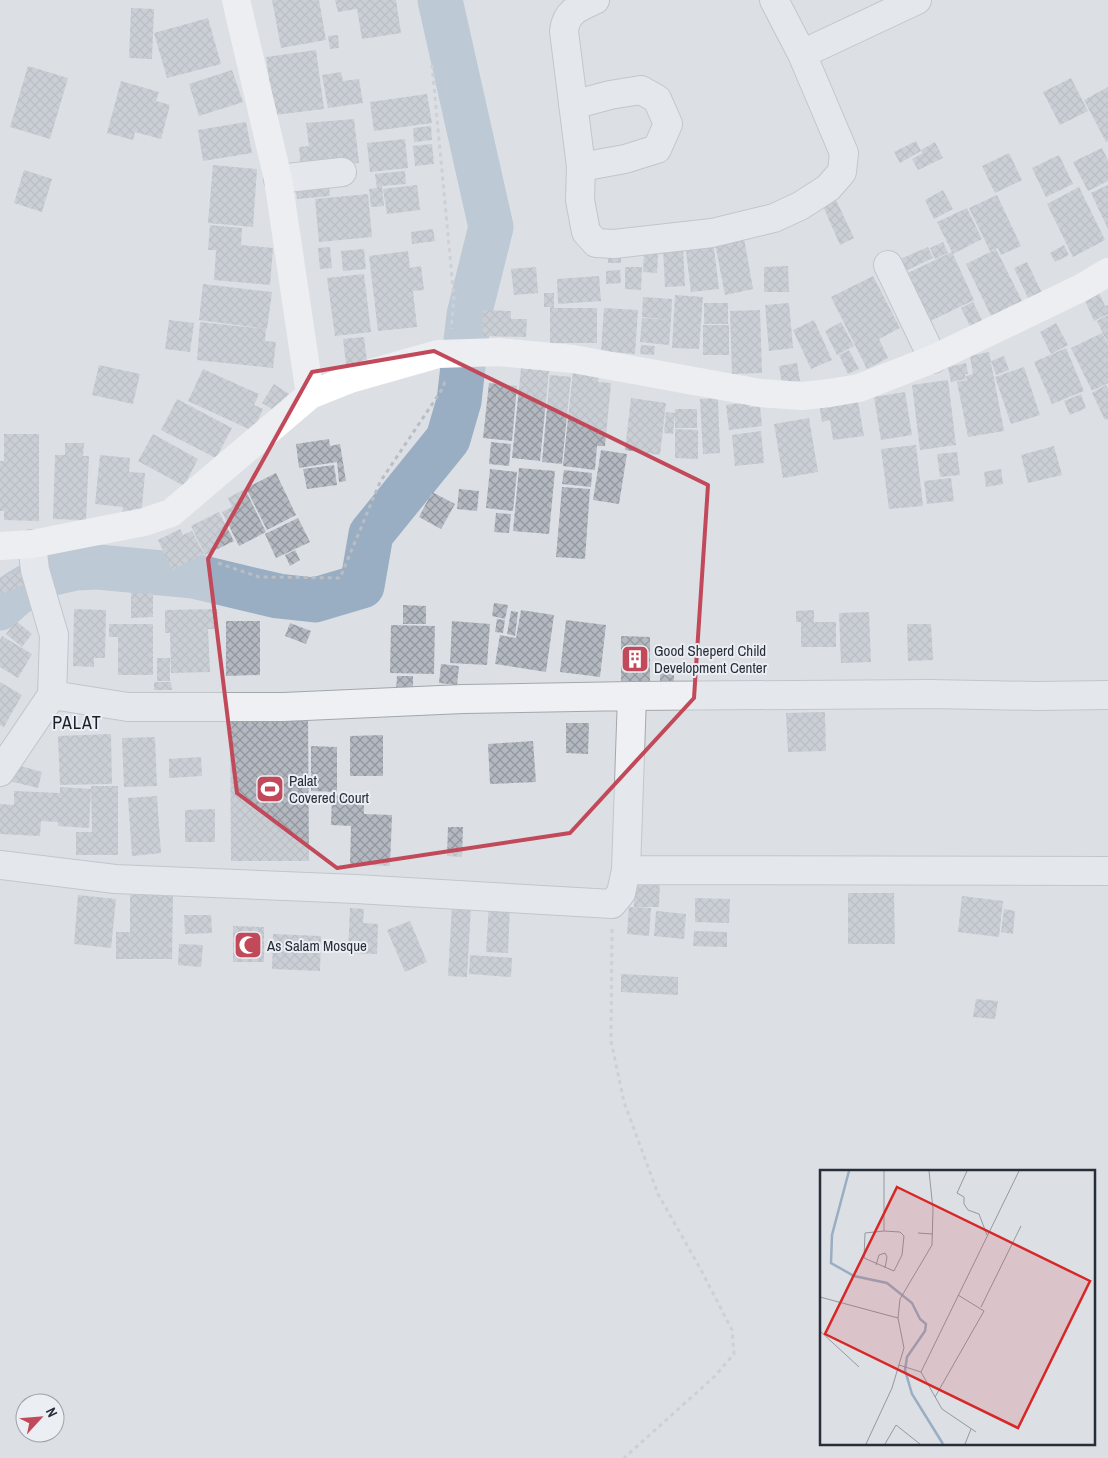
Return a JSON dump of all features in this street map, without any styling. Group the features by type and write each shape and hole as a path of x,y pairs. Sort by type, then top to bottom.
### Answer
{"street":[{"path":"236,0 278,179 310,395"},
{"path":"595,0 576,8 568,17 564,31 581,167 580,200 586,232 596,243 614,244 712,233 774,218 800,206 828,188 842,172 844,152 802,54 774,0"},
{"path":"802,54 917,0"},
{"path":"572,105 610,95 640,90 658,99 668,124 657,149 625,159 581,167"},
{"path":"278,179 342,172"},
{"path":"888,265 933,360"},
{"path":"0,546 32,544 144,522 171,513 310,395 350,379 438,354 499,352 573,360 760,393 802,396 859,388 933,360 1083,287 1108,272"},
{"path":"0,772 52,695 54,635 35,570 32,544"},
{"path":"1080,696 1108,677"},
{"path":"52,695 128,707 284,707 462,699 632,696 1108,695"},
{"path":"0,865 115,879 356,889 612,904 621,892 626,870 632,696"},
{"path":"626,870 1108,871"}],"path":[{"path":"612,904 611,1041 624,1102 658,1194 700,1268 732,1330 734,1354 715,1376 624,1458"}],"highlighted area":[{"path":"434,351 708,485 694,698 570,833 337,868 237,793 208,559 312,372"}],"building":[{"path":"272,0 319,0 326,40 281,48"},
{"path":"335,0 396,0 401,33 362,39 357,9 338,12"},
{"path":"131,8 154,9 152,59 129,58"},
{"path":"208,18 221,64 167,78 154,33"},
{"path":"338,35 339,48 330,49 328,36"},
{"path":"316,50 324,109 274,115 266,57"},
{"path":"28,66 68,78 50,139 10,127"},
{"path":"232,70 243,102 199,116 189,84"},
{"path":"341,72 343,81 359,79 363,103 328,108 322,75"},
{"path":"1071,78 1088,111 1060,125 1043,92"},
{"path":"121,81 159,92 156,101 170,105 161,139 135,132 133,140 107,133"},
{"path":"1108,87 1108,141 1106,142 1084,100"},
{"path":"427,94 432,123 374,131 370,102"},
{"path":"354,119 359,163 301,168 299,147 309,146 306,123"},
{"path":"246,122 252,153 203,161 198,130"},
{"path":"431,126 432,140 414,142 413,128"},
{"path":"405,139 408,168 370,172 367,143"},
{"path":"916,141 921,151 900,163 894,152"},
{"path":"935,142 943,158 918,170 912,159 923,153 921,150"},
{"path":"432,144 434,164 415,166 413,146"},
{"path":"1102,148 1108,160 1108,181 1088,191 1073,162"},
{"path":"1009,153 1022,180 995,193 982,166"},
{"path":"1059,155 1073,184 1046,197 1032,168"},
{"path":"213,165 257,169 253,227 208,223"},
{"path":"24,170 52,179 42,212 14,203"},
{"path":"405,171 406,184 382,186 384,206 371,207 369,189 377,188 375,174"},
{"path":"328,177 330,196 297,199 295,180"},
{"path":"417,185 420,210 387,214 383,189"},
{"path":"1108,185 1108,229 1091,193"},
{"path":"1079,187 1105,240 1073,257 1047,204"},
{"path":"943,190 953,209 934,219 925,200"},
{"path":"368,194 372,237 319,242 315,199"},
{"path":"997,195 1021,246 1001,255 998,248 990,251 969,208"},
{"path":"836,200 854,238 840,245 823,206"},
{"path":"967,208 982,239 953,254 937,222"},
{"path":"210,225 242,228 241,245 273,248 270,285 214,280 216,250 208,250"},
{"path":"433,229 435,241 412,244 411,232"},
{"path":"744,238 753,289 725,295 715,243"},
{"path":"713,240 719,289 691,292 685,243"},
{"path":"943,242 948,253 935,259 930,248"},
{"path":"1064,245 1069,255 1055,262 1050,253"},
{"path":"330,247 332,268 320,269 318,248"},
{"path":"683,247 685,286 665,287 663,248"},
{"path":"928,247 933,258 895,276 889,264"},
{"path":"364,249 366,269 343,271 341,251"},
{"path":"996,249 1023,303 992,318 966,264"},
{"path":"408,251 410,268 421,266 424,290 413,291 417,327 378,331 369,256"},
{"path":"952,252 974,300 918,327 895,279"},
{"path":"644,253 658,253 657,273 643,272"},
{"path":"608,254 621,254 621,263 608,263"},
{"path":"1027,262 1042,293 1029,300 1014,268"},
{"path":"788,266 789,292 764,292 764,267"},
{"path":"536,267 538,293 514,295 511,269"},
{"path":"625,267 642,267 641,290 625,289"},
{"path":"620,270 621,283 606,284 606,271"},
{"path":"364,274 371,332 335,336 327,278"},
{"path":"599,276 601,301 558,304 557,279"},
{"path":"873,276 900,328 879,339 888,358 867,369 831,297"},
{"path":"203,284 272,292 267,329 199,320"},
{"path":"1098,291 1105,306 1108,305 1108,314 1094,321 1084,298"},
{"path":"544,293 554,293 554,308 597,308 597,343 550,343 550,307 544,307"},
{"path":"675,295 703,297 699,349 672,348"},
{"path":"643,297 672,299 671,320 642,317"},
{"path":"973,302 983,322 971,328 961,308"},
{"path":"704,303 728,303 728,324 704,324"},
{"path":"789,303 793,348 769,351 765,305"},
{"path":"604,308 638,310 635,354 601,351"},
{"path":"483,310 511,311 511,319 527,319 526,337 482,336"},
{"path":"760,310 762,373 732,374 730,311"},
{"path":"1108,315 1108,344 1097,321"},
{"path":"642,318 671,320 669,345 640,342"},
{"path":"169,320 194,323 190,352 165,349"},
{"path":"814,320 832,360 811,369 793,330"},
{"path":"200,322 266,329 265,341 276,342 273,368 197,360"},
{"path":"841,322 854,346 837,355 825,331"},
{"path":"1056,323 1068,345 1051,354 1040,332"},
{"path":"703,325 729,325 729,355 703,355"},
{"path":"1102,333 1108,345 1108,383 1092,391 1071,348"},
{"path":"364,337 367,361 346,364 343,339"},
{"path":"641,345 655,346 654,355 640,354"},
{"path":"1066,348 1084,391 1052,404 1034,362"},
{"path":"849,350 859,369 848,374 839,355"},
{"path":"989,352 1004,431 968,437 957,382 967,380 966,376 973,374 970,356"},
{"path":"1004,356 1009,370 996,375 991,361"},
{"path":"797,363 800,381 782,384 779,366"},
{"path":"966,363 968,374 965,374 966,379 951,382 948,367"},
{"path":"99,365 140,374 133,404 92,395"},
{"path":"1024,367 1040,415 1011,424 995,377"},
{"path":"521,368 549,371 540,461 512,458"},
{"path":"203,369 259,394 254,405 263,409 253,431 188,401"},
{"path":"573,371 599,373 598,382 611,383 605,446 597,446 595,470 563,466"},
{"path":"550,375 571,377 562,464 542,462"},
{"path":"948,380 956,445 920,450 912,385"},
{"path":"489,383 517,386 512,441 483,438"},
{"path":"274,384 289,394 277,412 262,403"},
{"path":"1106,385 1108,389 1108,419 1105,420 1092,393"},
{"path":"905,392 912,435 881,440 874,397"},
{"path":"1081,394 1086,408 1070,415 1064,401"},
{"path":"857,396 864,436 833,440 830,420 822,422 819,402"},
{"path":"631,398 666,403 660,455 625,450"},
{"path":"718,398 720,453 703,454 700,399"},
{"path":"177,399 232,428 216,458 161,430"},
{"path":"750,402 750,407 760,406 762,426 729,430 726,405"},
{"path":"675,409 697,409 697,428 675,428"},
{"path":"666,412 675,413 673,434 664,433"},
{"path":"809,418 818,472 783,478 774,424"},
{"path":"675,429 698,430 698,459 675,458"},
{"path":"761,431 764,463 735,466 732,435"},
{"path":"4,434 39,434 39,521 4,520 4,511 0,511 0,461 4,461"},
{"path":"153,434 198,459 184,486 138,461"},
{"path":"329,439 330,446 340,444 346,481 339,482 337,462 299,468 296,444"},
{"path":"491,442 511,444 509,466 489,464"},
{"path":"65,443 84,443 83,456 89,456 86,520 53,519 55,455 65,455"},
{"path":"916,445 923,506 889,509 881,449"},
{"path":"1054,446 1062,475 1028,483 1021,455"},
{"path":"601,450 627,454 619,504 593,500"},
{"path":"957,452 960,475 940,477 937,454"},
{"path":"100,455 130,458 129,472 145,473 141,518 122,516 123,507 95,504"},
{"path":"334,465 337,485 307,489 303,469"},
{"path":"519,468 555,471 549,534 513,531"},
{"path":"490,469 517,472 513,511 486,508"},
{"path":"1001,469 1003,484 986,487 984,472"},
{"path":"564,470 592,473 591,487 562,484"},
{"path":"276,473 296,515 267,530 246,488"},
{"path":"951,478 954,501 927,504 924,481"},
{"path":"562,487 590,489 585,559 556,557"},
{"path":"245,489 266,532 239,546 222,512 232,507 228,498"},
{"path":"459,489 479,491 477,511 457,509"},
{"path":"432,492 455,504 441,529 419,517"},
{"path":"219,512 234,541 205,555 191,526"},
{"path":"496,513 511,514 509,533 494,532"},
{"path":"298,518 310,542 276,558 265,534"},
{"path":"180,529 183,535 192,531 204,554 172,570 158,540"},
{"path":"295,550 300,560 290,566 285,555"},
{"path":"23,568 30,582 2,594 0,578"},
{"path":"131,593 153,593 153,617 131,618"},
{"path":"494,603 508,605 505,619 492,616"},
{"path":"403,605 426,606 426,624 403,624"},
{"path":"74,609 106,610 105,658 94,658 94,667 73,666"},
{"path":"217,609 218,629 208,629 210,672 171,673 170,633 165,633 165,610"},
{"path":"521,610 554,615 546,672 495,664 500,635 516,638"},
{"path":"814,610 814,622 796,622 796,611"},
{"path":"511,611 518,612 515,636 507,634"},
{"path":"869,612 871,662 841,663 839,613"},
{"path":"497,619 505,620 503,633 495,632"},
{"path":"566,620 606,625 600,677 560,672"},
{"path":"16,621 32,634 22,647 6,634"},
{"path":"226,621 260,621 260,675 226,676"},
{"path":"452,621 490,624 487,665 450,663"},
{"path":"801,622 836,622 836,647 801,647"},
{"path":"290,623 311,631 306,644 285,636"},
{"path":"109,624 153,624 153,675 118,675 118,637 109,637"},
{"path":"907,624 931,624 933,660 908,661"},
{"path":"391,625 435,626 434,674 390,673"},
{"path":"2,636 32,654 18,678 0,667 0,640"},
{"name":"Good Sheperd Child Development Center","path":"621,636 650,637 650,681 621,681"},
{"path":"157,658 170,658 170,681 157,681"},
{"path":"441,664 459,666 457,685 439,683"},
{"path":"660,673 674,673 674,687 660,687"},
{"path":"397,676 413,676 413,691 396,690"},
{"path":"0,682 22,695 4,727 0,725"},
{"path":"154,682 171,682 172,690 154,690"},
{"path":"825,712 826,751 788,752 786,713"},
{"name":"Palat Covered Court","path":"230,716 308,716 309,861 231,861"},
{"path":"566,723 589,723 588,754 566,753"},
{"path":"111,734 112,784 60,785 58,736"},
{"path":"383,735 383,776 350,776 350,736"},
{"path":"155,737 157,786 124,787 122,738"},
{"path":"533,741 536,782 490,784 488,744"},
{"path":"311,746 337,747 337,792 311,791"},
{"path":"201,757 202,776 169,778 169,759"},
{"path":"13,764 42,772 38,788 9,781"},
{"path":"91,786 118,786 118,855 76,855 76,832 92,832"},
{"path":"60,787 91,789 89,828 58,826 58,822 41,821 40,836 0,834 0,804 14,805 14,791 60,793"},
{"path":"332,795 364,796 364,814 392,815 390,866 350,864 351,826 331,825"},
{"path":"157,796 161,853 132,856 128,798"},
{"path":"215,809 215,842 185,842 185,810"},
{"path":"448,827 463,827 462,857 447,856"},
{"path":"635,876 660,876 659,907 634,907"},
{"path":"848,893 894,893 895,944 848,944"},
{"path":"78,895 116,899 111,948 74,944"},
{"path":"130,895 173,895 172,959 116,959 116,932 130,932"},
{"path":"962,896 1003,901 999,937 958,932"},
{"path":"695,898 730,899 729,923 695,922"},
{"path":"452,905 471,906 467,977 448,976"},
{"path":"489,905 510,906 508,953 486,952"},
{"path":"629,907 651,908 649,936 627,934"},
{"path":"350,908 364,909 363,923 378,924 377,954 348,953"},
{"path":"1004,909 1015,911 1013,934 1001,932"},
{"path":"656,911 686,914 684,939 654,936"},
{"path":"184,915 211,915 212,933 185,934"},
{"path":"410,921 427,962 405,972 387,930"},
{"name":"As Salam Mosque","path":"233,926 264,927 264,962 233,962"},
{"path":"694,931 727,932 727,947 693,946"},
{"path":"273,934 321,936 320,971 272,969"},
{"path":"179,944 203,945 201,967 178,965"},
{"path":"470,955 512,958 511,977 469,974"},
{"path":"621,974 678,977 678,995 621,992"},
{"path":"976,999 998,1001 995,1019 973,1017"}],"waterway":[{"path":"0,608 17,593 49,574 75,568 98,567 194,576 278,596 315,600 362,586 371,534 448,439 459,401 469,315 491,227 440,0"}],"place":[{"name":"Good Sheperd Child Development Center","path":"635,659"},
{"name":"Palat Covered Court","path":"270,789"},
{"name":"As Salam Mosque","path":"248,945"}],"district":[{"name":"PALAT","path":"77,722"}]}
